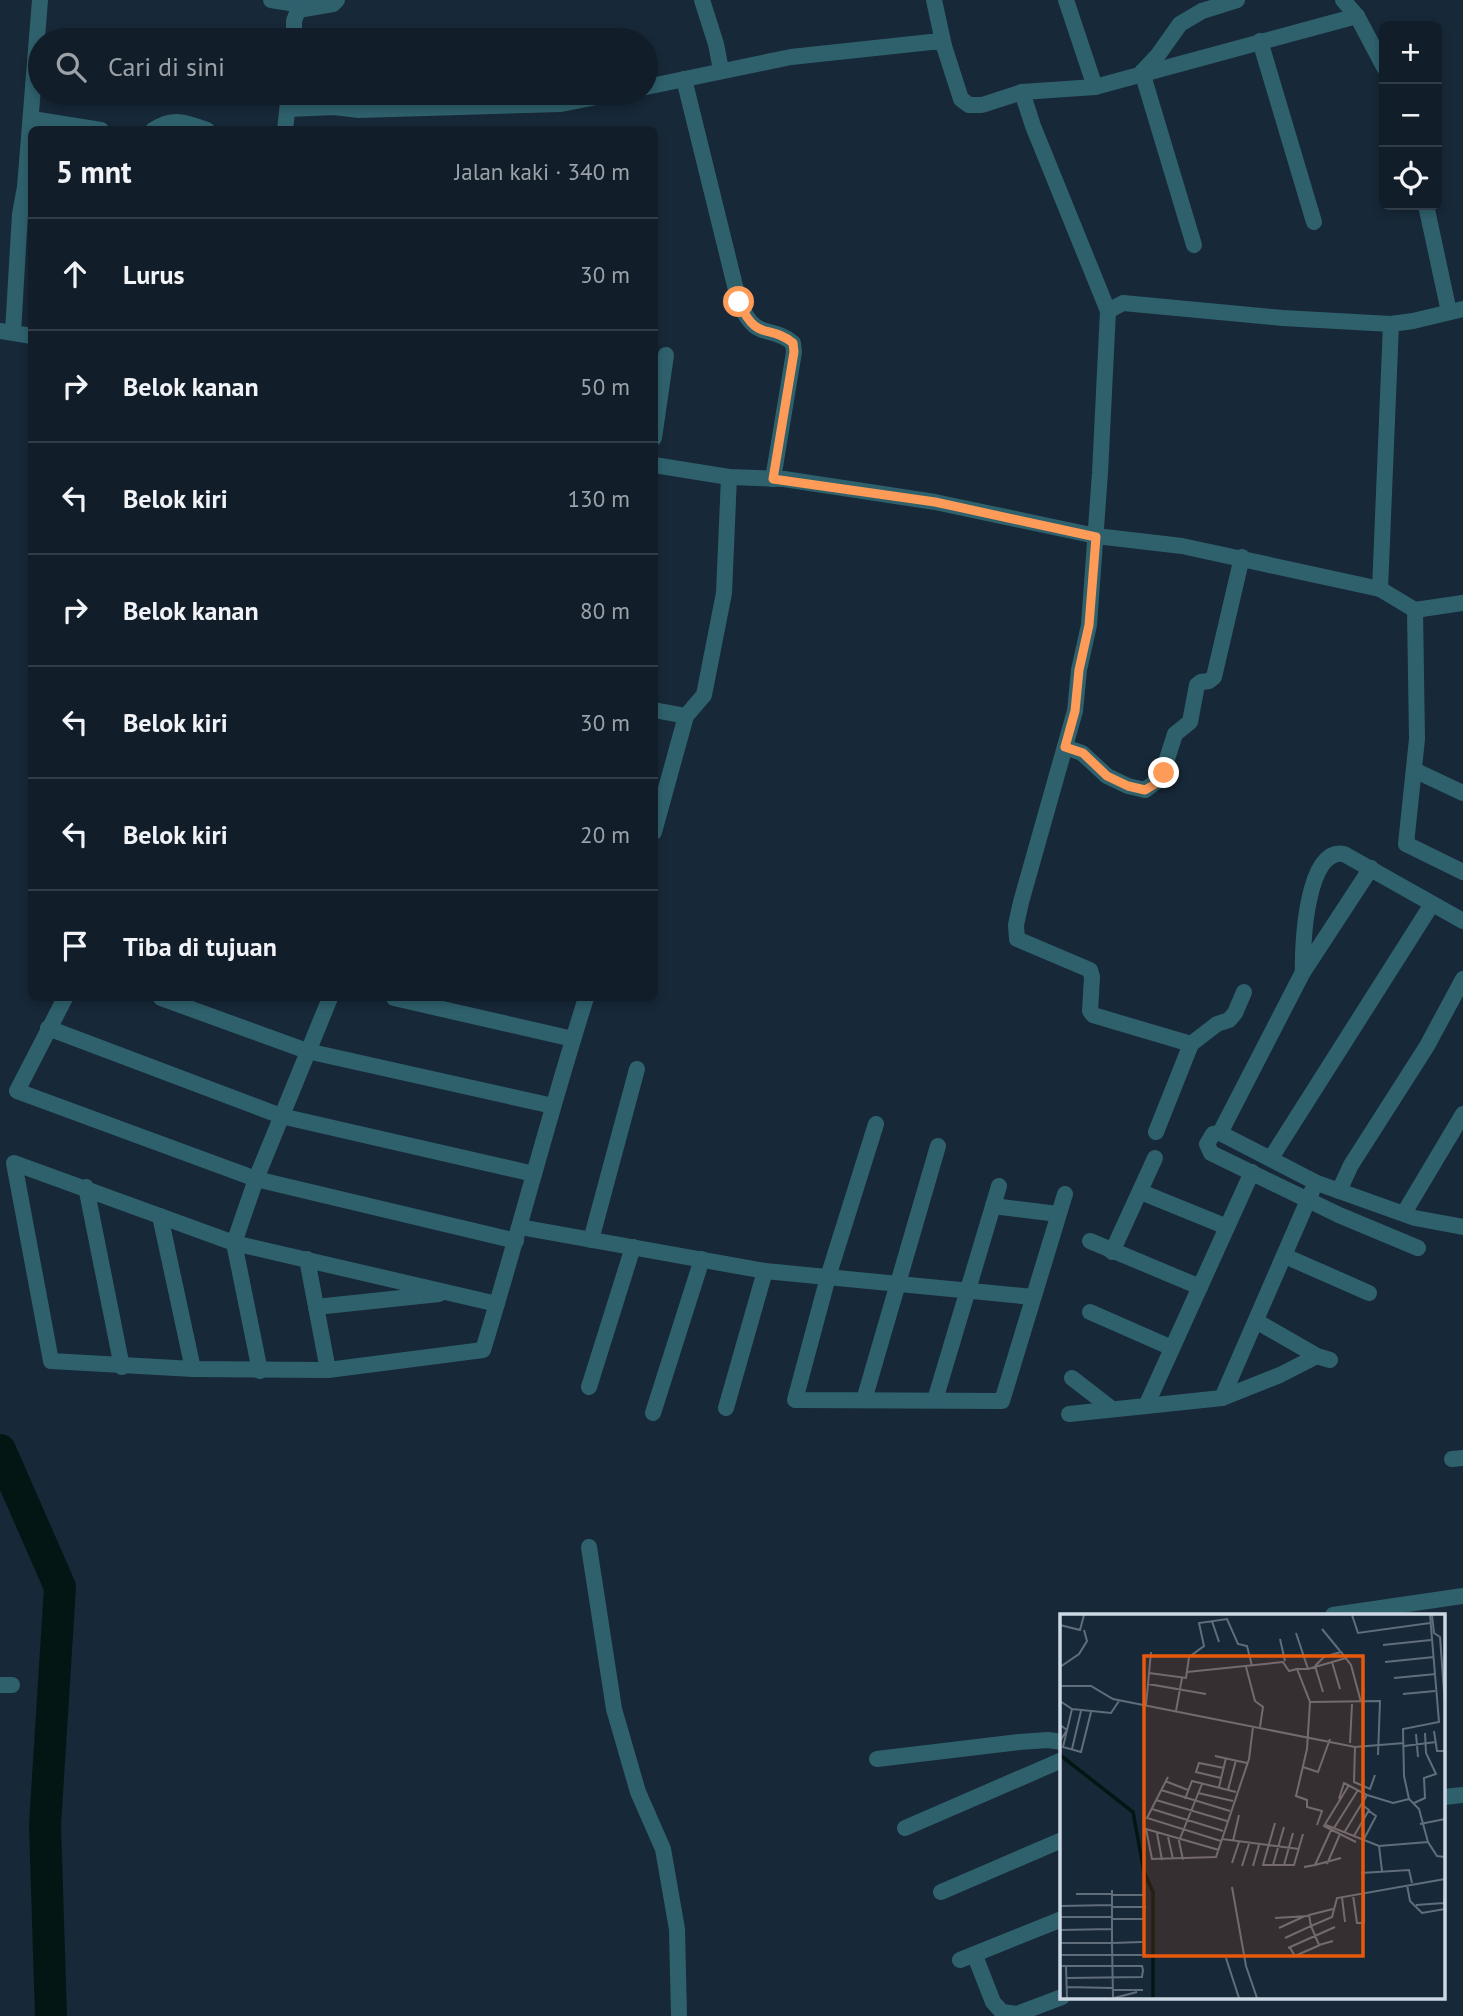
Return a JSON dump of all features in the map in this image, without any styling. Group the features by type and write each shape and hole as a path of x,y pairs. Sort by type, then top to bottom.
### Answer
{"street":[{"path":"38,28 40,0"},
{"path":"271,0 312,6"},
{"path":"294,28 298,9 333,4 337,0"},
{"path":"702,0 721,70"},
{"path":"934,0 944,46 961,99 968,105 982,104 1022,92 1095,87 1142,72 1357,16"},
{"path":"1066,0 1095,87"},
{"path":"1142,72 1180,24 1202,11 1237,0"},
{"path":"1343,0 1357,16 1379,58"},
{"path":"1259,41 1314,222"},
{"path":"658,84 791,57 921,43 939,42 944,46"},
{"path":"1142,72 1194,246"},
{"path":"684,79 739,302 753,326 793,343 794,352 773,479"},
{"path":"1022,92 1033,126 1108,311 1089,625 1079,670 1075,711 1020,902 1016,925 1017,939 1090,970 1093,977 1090,1011 1093,1015 1191,1044"},
{"path":"32,126 33,105"},
{"path":"285,126 288,105"},
{"path":"319,105 359,110 527,105"},
{"path":"32,118 78,126"},
{"path":"162,126 173,121 185,121 197,126"},
{"path":"28,187 20,214 6,332 28,335"},
{"path":"1108,311 1123,303 1261,316 1391,324 1456,310 1427,210"},
{"path":"1380,589 1391,324"},
{"path":"658,410 666,355"},
{"path":"658,467 729,477 773,479 935,502 1096,537 1182,546 1242,557 1380,589 1415,610 1463,603"},
{"path":"658,818 686,716 704,695 724,593 729,477"},
{"path":"1065,747 1083,753 1107,776 1128,786 1145,790 1161,778 1175,734 1189,722 1197,685 1214,677 1242,557"},
{"path":"1415,610 1417,739 1406,844 1463,872"},
{"path":"658,711 686,716"},
{"path":"1414,770 1463,793"},
{"path":"1303,972 1303,931 1311,893 1323,863 1330,856 1341,853 1463,921"},
{"path":"1220,1133 1303,972 1371,868"},
{"path":"1271,1158 1432,904"},
{"path":"1339,1191 1351,1165 1458,1000 1463,979"},
{"path":"1156,1132 1191,1044 1217,1024 1229,1020 1244,992"},
{"path":"63,1001 17,1091 256,1179 518,1234 591,1240 765,1270 1033,1297"},
{"path":"169,1001 307,1051 553,1106"},
{"path":"260,1371 234,1243 256,1179 329,1001"},
{"path":"407,1001 573,1039"},
{"path":"497,1304 234,1243 14,1163 51,1361 121,1367 328,1370 483,1350 497,1304 518,1234 553,1106 585,1001"},
{"path":"48,1028 281,1116 534,1174"},
{"path":"591,1240 637,1069"},
{"path":"1404,1213 1463,1114"},
{"path":"876,1124 828,1277 796,1400 1002,1401 1065,1194"},
{"path":"1418,1248 1339,1215 1211,1153 1207,1144 1213,1134 1220,1133 1317,1183 1415,1218 1463,1227"},
{"path":"864,1400 938,1146"},
{"path":"1112,1252 1155,1158"},
{"path":"1146,1406 1252,1172"},
{"path":"1222,1398 1285,1256 1307,1198 1317,1183"},
{"path":"934,1400 999,1186"},
{"path":"86,1187 121,1367"},
{"path":"1141,1192 1227,1227"},
{"path":"993,1206 1058,1214"},
{"path":"160,1216 193,1369"},
{"path":"1090,1241 1200,1287"},
{"path":"589,1387 633,1247"},
{"path":"1285,1256 1369,1293"},
{"path":"307,1259 328,1370"},
{"path":"653,1413 702,1259"},
{"path":"726,1408 765,1270"},
{"path":"316,1307 454,1293"},
{"path":"1090,1312 1172,1348"},
{"path":"1069,1414 1222,1398 1323,1358 1256,1321"},
{"path":"1072,1378 1112,1409"},
{"path":"589,1547 614,1709 638,1792 663,1849 677,1929 679,2016"},
{"path":"1350,1614 1398,1611 1463,1596"},
{"path":"877,1759 1018,1742 1060,1742"},
{"path":"905,1828 1060,1761"},
{"path":"941,1892 1060,1841"},
{"path":"1060,1920 967,1958 993,2002 1002,2012 1017,2014 1060,1998"}],"waterway":[{"path":"0,1450 60,1587 45,1825 51,2016"}],"route":[{"path":"739,302 753,326 793,343 794,352 773,479 935,502 1096,537 1089,625 1079,670 1075,711 1065,747 1083,753 1107,776 1128,786 1145,790 1155,784 1164,773"}]}
